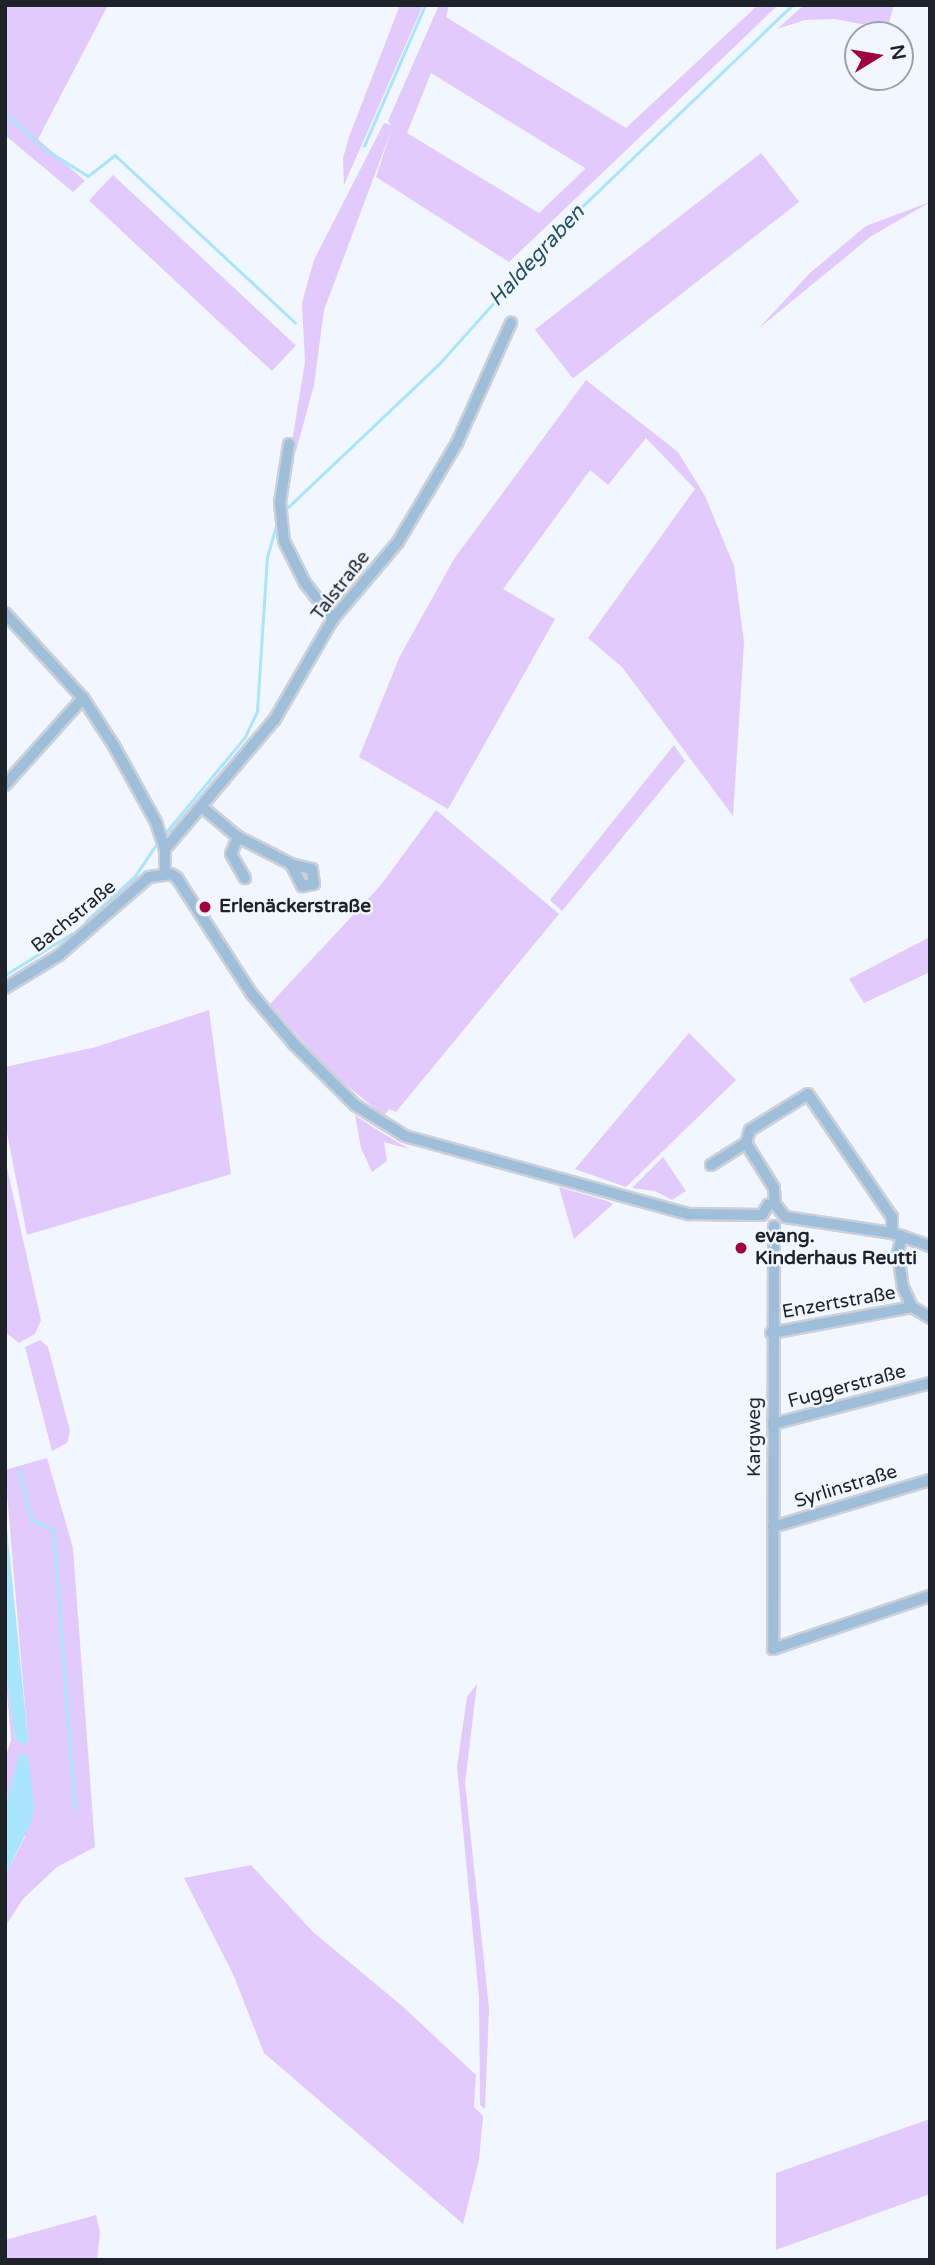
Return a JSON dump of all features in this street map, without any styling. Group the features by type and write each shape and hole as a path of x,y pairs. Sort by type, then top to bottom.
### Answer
{"street":[{"name":"Talstraße","path":"164,849 275,719 333,619 398,542 441,473 511,323"},
{"path":"289,444 280,503 284,541 305,583 333,619"},
{"path":"5,613 83,698 135,782 164,849 165,873 177,878 275,1022 355,1105 428,1144 689,1214 762,1215 775,1204"},
{"path":"5,785 83,698"},
{"path":"202,807 238,837 291,864"},
{"path":"238,837 231,854 245,878"},
{"name":"Bachstraße","path":"5,988 59,955 149,877 165,873"},
{"path":"711,1165 746,1143 750,1130 808,1094 892,1217 897,1235 903,1287 912,1307 930,1318"},
{"path":"746,1143 774,1188 775,1204 785,1217 897,1235 930,1246"},
{"path":"762,1215 774,1226 785,1217"},
{"name":"Kargweg","path":"774,1226 771,1333 773,1648 930,1596"},
{"name":"Enzertstraße","path":"771,1333 912,1307"},
{"name":"Fuggerstraße","path":"773,1424 930,1382"},
{"name":"Syrlinstraße","path":"772,1527 930,1480"}],"shaded area":[{"path":"5,5 108,5 38,139 85,181 73,192 5,135"},
{"path":"400,5 423,5 344,185 343,158 349,137"},
{"path":"439,5 449,5 446,17 626,128 758,5 778,5 509,262 376,177 393,126 324,310 314,385 296,451 289,460 305,362 302,303 314,260 384,123 392,125 388,121","holes":["431,73 585,168 539,213 407,133"]},
{"path":"804,5 894,5 889,21 805,20 777,29"},
{"path":"761,153 799,202 573,379 535,330"},
{"path":"113,175 296,345 272,371 89,201"},
{"path":"930,202 870,237 758,329 810,273 866,226"},
{"path":"586,380 678,452 705,496 734,566 744,642 733,816 622,667 588,638 695,489 646,438 608,485 590,470 503,589 555,619 448,809 359,757 400,656 454,559"},
{"path":"674,745 685,761 562,911 550,900"},
{"path":"436,810 559,914 396,1112 389,1109 384,1116 328,1070 270,1004 381,885"},
{"path":"930,937 930,972 864,1003 849,979"},
{"path":"209,1010 231,1174 27,1235 5,1123 5,1067 96,1047"},
{"path":"689,1033 736,1080 626,1187 575,1169"},
{"path":"355,1115 409,1149 384,1142 387,1161 372,1172 361,1148"},
{"path":"663,1157 686,1191 672,1200 655,1191 632,1188"},
{"path":"5,1159 41,1320 35,1334 19,1343 5,1332"},
{"path":"559,1187 607,1201 613,1204 574,1239"},
{"path":"40,1340 48,1347 70,1431 67,1443 52,1451 25,1347"},
{"path":"47,1458 73,1548 95,1847 57,1867 23,1899 5,1927 5,1876 25,1837 21,1753 5,1806 5,1759 11,1740 5,1667 15,1738 24,1746 28,1740 5,1470"},
{"path":"477,1684 465,1783 489,2008 485,2109 480,2105 479,1997 457,1767 467,1697"},
{"path":"251,1865 313,1932 401,2005 476,2075 474,2107 483,2116 479,2160 463,2224 264,2053 233,1974 184,1878"},
{"path":"930,2119 930,2194 776,2250 776,2173"},
{"path":"96,2215 100,2232 97,2260 5,2260 5,2240"}],"water":[{"path":"5,1509 28,1740 24,1746 15,1738 5,1667"},
{"path":"20,1753 28,1755 34,1805 32,1821 5,1876 5,1806"}],"waterway":[{"path":"364,146 425,5"},
{"name":"Haldegraben","path":"284,511 438,365 565,223 792,5"},
{"path":"5,113 45,149 88,176 115,155 295,322"},
{"name":"Haldegraben","path":"167,831 245,737 257,711 267,557 277,521"},
{"name":"Haldegraben","path":"86,921 135,876 155,846"},
{"name":"Haldegraben","path":"5,975 71,934"},
{"path":"19,1469 32,1520 54,1530 75,1808"}],"place":[{"name":"Erlenäckerstraße","path":"205,907"},
{"name":"evang. Kinderhaus Reutti","path":"741,1248"}]}
